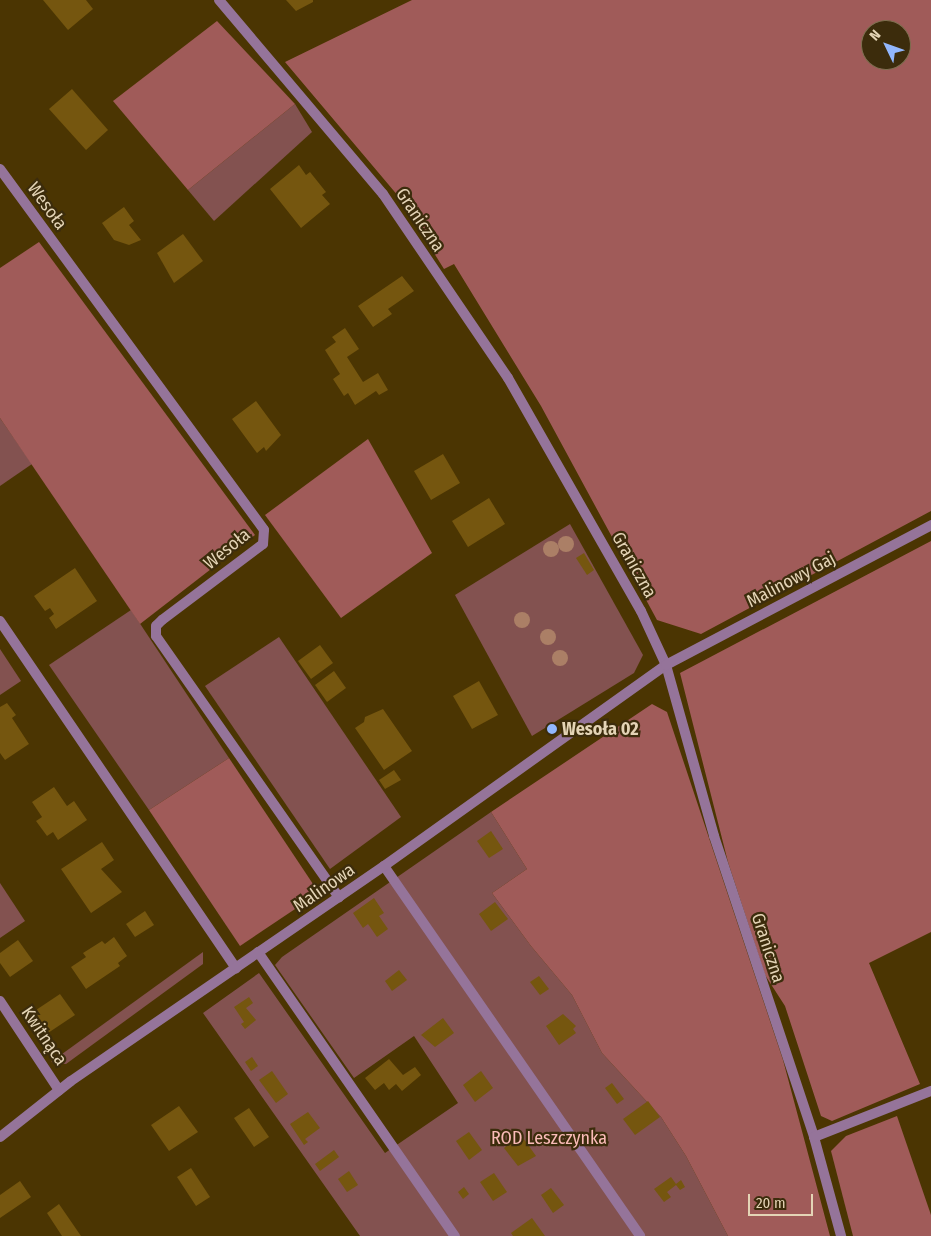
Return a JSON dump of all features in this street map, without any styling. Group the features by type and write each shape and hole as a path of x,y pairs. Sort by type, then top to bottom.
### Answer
{"street":[{"name":"Graniczna","path":"219,0 383,194 508,378 641,611 666,664 714,836 814,1137 841,1236"},
{"name":"Wesoła","path":"0,169 264,530 263,544 162,620 156,626 156,636 339,897"},
{"name":"Malinowy Gaj","path":"666,664 931,524"},
{"path":"0,621 236,968"},
{"name":"Malinowa","path":"0,1137 59,1090 384,866 666,664"},
{"path":"384,866 640,1236"},
{"path":"258,952 455,1236"},
{"name":"Kwitnąca","path":"0,1001 59,1090"},
{"path":"814,1137 931,1091"}],"green space":[{"path":"295,104 312,132 214,221 188,190"},
{"path":"0,418 32,464 0,486"},
{"path":"570,524 643,655 634,673 532,736 455,595"},
{"path":"131,610 229,758 149,810 49,665"},
{"path":"279,637 401,817 330,869 205,686"},
{"path":"0,649 21,681 0,695"},
{"name":"ROD Leszczynka","path":"491,812 527,869 492,893 531,946 572,995 602,1053 661,1117 686,1156 728,1236 360,1236 203,1013 259,973 385,1153 458,1103 414,1036 354,1078 275,965 282,957"},
{"path":"0,883 25,921 0,938"},
{"path":"203,952 203,964 66,1064 51,1062"}],"shaded area":[{"path":"412,0 931,0 931,511 701,634 657,620 541,406 454,264 444,269 399,197 285,62"},
{"path":"217,21 295,104 188,190 113,101"},
{"path":"39,242 255,535 140,624 0,418 0,268"},
{"path":"368,439 432,553 341,618 265,515"},
{"path":"931,541 931,932 869,963 920,1084 832,1121 821,1116 785,1006 765,975 728,862 680,673"},
{"path":"652,704 667,712 783,1060 830,1236 728,1236 686,1156 661,1117 602,1053 572,995 531,946 492,893 527,869 491,812"},
{"path":"229,758 319,893 240,946 149,810"},
{"path":"897,1116 931,1215 931,1236 853,1236 831,1151 846,1136"}],"building":[{"path":"43,0 86,0 93,9 68,30"},
{"path":"286,0 313,0 313,2 296,11"},
{"path":"72,89 108,130 86,150 49,109"},
{"path":"299,165 306,175 310,172 326,192 322,195 330,204 301,228 270,189"},
{"path":"124,207 134,221 129,225 141,240 129,245 114,240 102,223"},
{"path":"183,234 203,261 174,283 157,253"},
{"path":"402,276 414,291 388,309 392,314 373,327 358,306"},
{"path":"345,328 359,349 347,357 363,382 378,373 388,390 379,395 376,391 355,405 348,393 344,396 333,379 340,374 325,350 336,342 332,337"},
{"path":"256,401 281,435 266,451 264,447 257,453 232,419"},
{"path":"443,454 460,483 431,500 414,471"},
{"path":"489,498 505,524 468,547 452,521"},
{"path":"584,553 594,570 587,575 576,558"},
{"path":"75,568 97,601 56,629 49,618 54,614 50,608 45,611 34,596"},
{"path":"320,645 333,663 311,679 298,661"},
{"path":"334,671 346,688 327,702 315,685"},
{"path":"479,681 498,715 472,729 453,696"},
{"path":"7,703 16,715 12,718 29,744 5,760 0,753 0,707"},
{"path":"383,709 412,751 384,770 355,728 364,722 365,717"},
{"path":"394,770 401,780 385,789 379,780"},
{"path":"54,787 67,806 74,801 87,820 58,840 53,832 47,836 36,821 42,817 32,802"},
{"path":"491,831 503,849 489,858 477,841"},
{"path":"102,842 114,860 101,869 122,892 91,913 61,869"},
{"path":"374,898 384,913 379,916 388,929 377,937 368,924 363,928 353,913"},
{"path":"495,902 508,919 491,931 479,914"},
{"path":"145,911 154,925 135,937 126,924"},
{"path":"114,937 127,956 118,963 120,966 86,989 71,967 86,957 83,953 102,941 105,944"},
{"path":"18,940 33,961 10,977 0,963 0,953"},
{"path":"399,970 407,980 392,991 385,981"},
{"path":"539,976 549,989 540,995 530,982"},
{"path":"60,994 75,1015 48,1033 33,1012"},
{"path":"249,997 253,1003 246,1008 256,1020 245,1029 241,1024 244,1022 234,1007"},
{"path":"563,1014 576,1026 573,1029 576,1033 559,1045 546,1026"},
{"path":"443,1018 454,1033 435,1047 421,1035"},
{"path":"252,1057 258,1066 251,1071 245,1062"},
{"path":"389,1059 403,1075 415,1067 421,1075 402,1091 396,1084 389,1090 384,1083 375,1090 365,1078"},
{"path":"272,1071 288,1094 276,1103 259,1080"},
{"path":"481,1071 493,1088 475,1102 463,1085"},
{"path":"612,1083 624,1099 617,1104 605,1088"},
{"path":"648,1101 660,1117 635,1135 623,1119"},
{"path":"179,1106 198,1132 169,1151 151,1125"},
{"path":"249,1108 269,1137 254,1147 234,1118"},
{"path":"308,1112 320,1128 305,1139 308,1142 304,1145 290,1124"},
{"path":"469,1132 482,1150 469,1160 456,1141"},
{"path":"521,1135 536,1156 518,1166 504,1148"},
{"path":"334,1150 339,1157 320,1171 315,1164"},
{"path":"191,1168 210,1197 196,1206 177,1177"},
{"path":"349,1171 358,1185 347,1192 338,1179"},
{"path":"494,1173 507,1192 493,1201 480,1182"},
{"path":"671,1177 676,1184 681,1180 685,1187 680,1190 676,1185 667,1192 671,1197 664,1202 654,1189"},
{"path":"20,1181 31,1197 0,1218 0,1195"},
{"path":"464,1187 469,1194 463,1199 458,1192"},
{"path":"551,1188 564,1205 553,1213 541,1195"},
{"path":"59,1204 81,1236 62,1236 47,1213"},
{"path":"532,1218 545,1236 513,1236 511,1233"}],"place":[{"name":"Wesoła 02","path":"552,729"}]}
